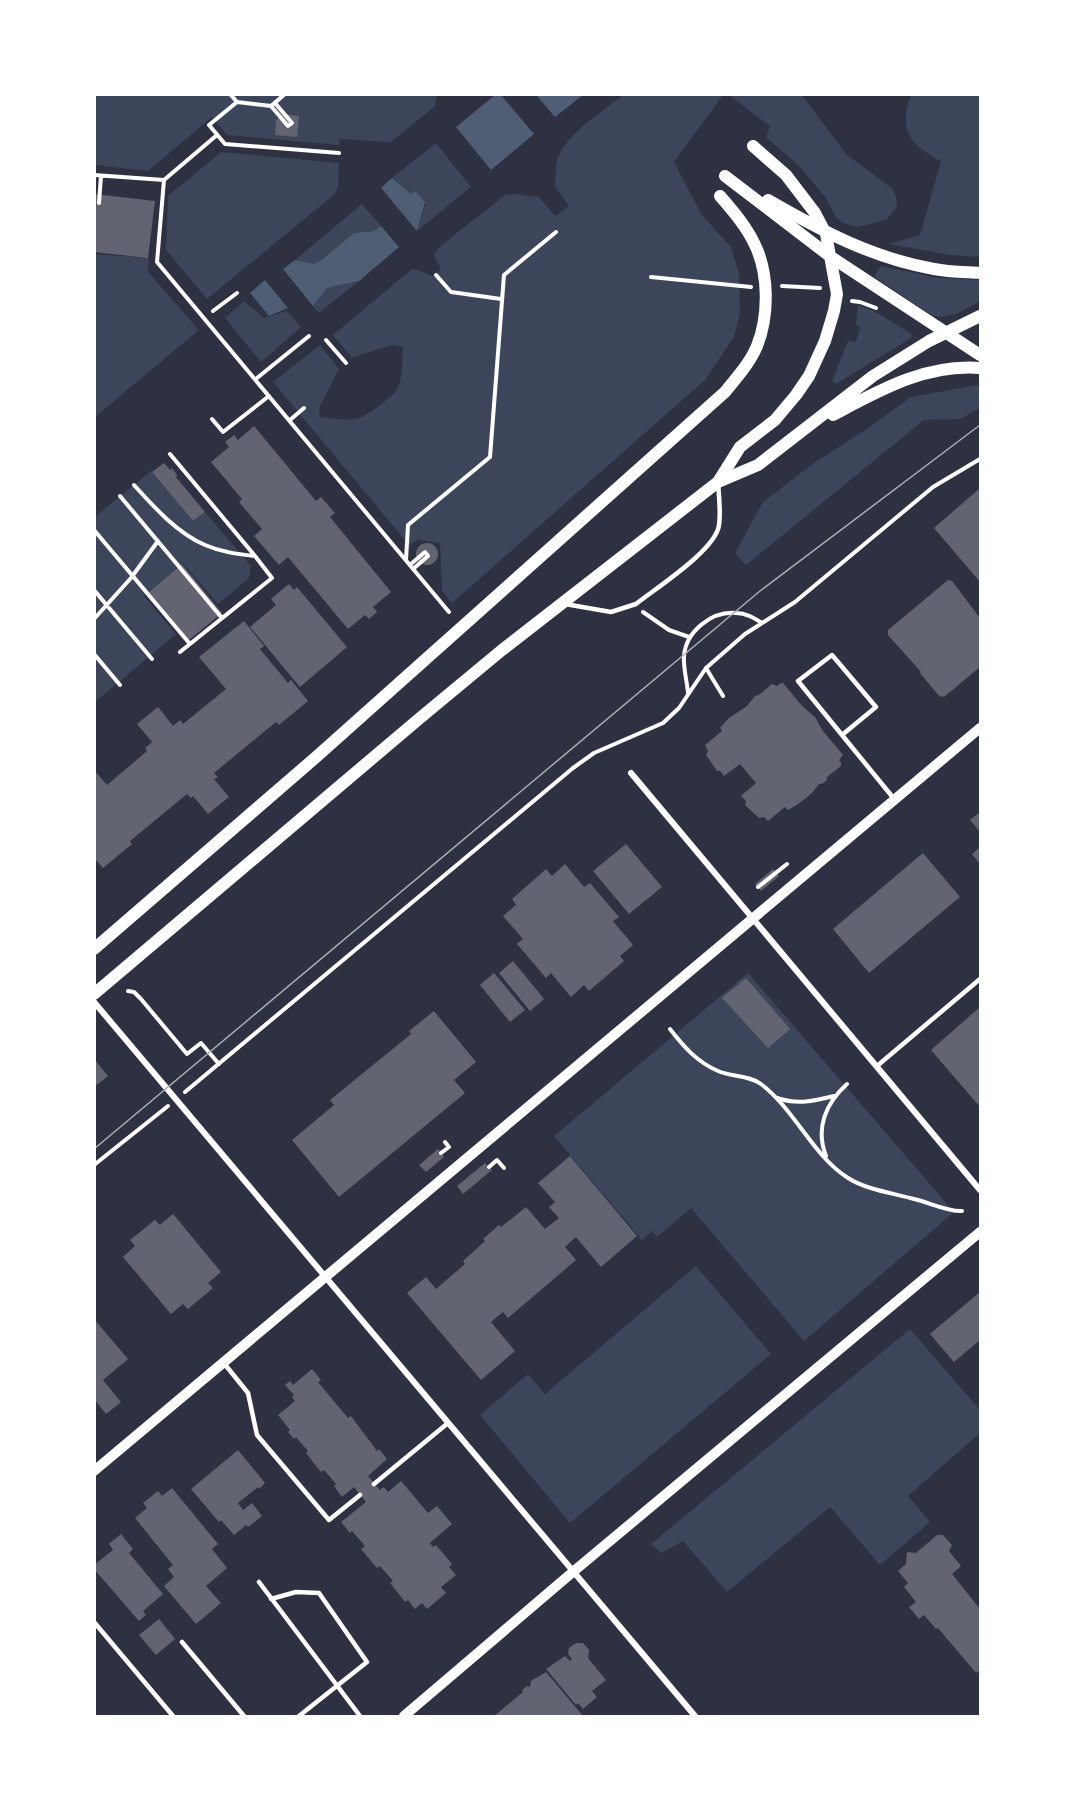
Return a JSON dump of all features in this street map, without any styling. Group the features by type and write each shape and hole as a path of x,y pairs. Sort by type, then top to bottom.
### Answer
{"main road":[{"path":"718,482 740,447 775,420 809,376 825,341 837,294 826,234 815,213 786,175 753,146"},
{"path":"981,273 936,270 886,258 826,234 725,176 831,257 981,355"},
{"path":"94,949 332,743 725,392 757,346 765,312 765,295 762,268 756,246 743,224 720,196"},
{"path":"94,994 502,650 718,482 758,465 873,376 945,332 981,316"},
{"path":"805,430 895,382 934,372 963,368 981,369"}],"street":[{"path":"94,1471 981,728"},
{"path":"631,773 981,1190"},
{"path":"94,1002 695,1716"},
{"path":"404,1716 574,1571 981,1232"}],"lane":[{"path":"562,603 611,612 636,604 711,543 719,527 718,482"},
{"path":"842,735 876,707 832,655 798,681 842,735 895,800"},
{"path":"877,1066 981,979"},
{"path":"223,1362 248,1393 257,1436 329,1520 360,1495"},
{"path":"374,1484 448,1423"},
{"path":"259,1582 360,1716"},
{"path":"271,1599 296,1592 320,1593 367,1662 298,1716"},
{"path":"94,1622 173,1716"},
{"path":"182,1642 244,1716"}],"path":[{"path":"230,94 237,102"},
{"path":"273,104 285,94"},
{"path":"273,104 288,126 292,123 273,104 237,102 209,125 225,144 339,153"},
{"path":"94,175 164,180 217,135"},
{"path":"99,203 101,176"},
{"path":"164,180 157,262 449,612"},
{"path":"410,565 408,525 490,457 504,275 556,232"},
{"path":"436,275 451,292 501,299"},
{"path":"651,277 751,287"},
{"path":"782,286 822,288"},
{"path":"213,311 237,293"},
{"path":"851,301 860,302"},
{"path":"257,378 309,336"},
{"path":"326,340 346,363"},
{"path":"212,419 223,432 269,396"},
{"path":"290,420 304,408"},
{"path":"170,454 272,578 180,652"},
{"path":"199,1080 573,768 594,753 663,723 679,708 706,668 745,634 795,602 933,488 981,459"},
{"path":"134,484 174,525 203,544 226,552 255,556"},
{"path":"120,496 222,618"},
{"path":"94,530 190,644"},
{"path":"94,619 133,576 158,541"},
{"path":"94,590 152,658"},
{"path":"636,604 646,615 669,630 689,638"},
{"path":"688,693 684,655 689,638 704,622 735,612 749,615 762,623"},
{"path":"94,654 120,685"},
{"path":"706,668 723,696"},
{"path":"758,887 787,864"},
{"path":"128,991 134,992 141,999 188,1053 201,1043 219,1064"},
{"path":"670,1029 694,1057 718,1071 759,1082 777,1098 827,1160 848,1178 863,1186 935,1204 954,1212 962,1211"},
{"path":"827,1160 821,1143 827,1108 835,1095 847,1084"},
{"path":"777,1098 789,1102 811,1102 835,1095"},
{"path":"94,1165 151,1121"},
{"path":"441,1153 449,1147 445,1142"},
{"path":"489,1167 497,1160 504,1168"}],"shaded area":[{"path":"437,94 435,106 391,142 340,139 339,145 227,135 212,117 148,171 95,165 94,95"},
{"path":"495,95 501,95 534,134 491,170 456,127"},
{"path":"536,95 583,95 555,117"},
{"path":"623,95 723,95 674,162 702,215 731,247 739,273 740,313 734,337 705,380 452,603 442,590 440,543 418,540 409,545 273,382 320,345 339,369 320,406 319,417 360,418 384,402 399,385 403,347 392,345 352,358 333,335 412,269 433,276 441,270 434,255 438,248 505,195 539,197 555,216 569,206 555,186 558,157 578,131"},
{"path":"729,95 802,95 847,155 893,189 897,207 886,220 857,227 843,223 836,217 825,197 799,166 766,137 770,126"},
{"path":"911,95 980,95 980,257 950,255 889,244 920,235 941,161 921,149 910,136 906,118"},
{"path":"436,143 471,187 417,231 425,205 392,178"},
{"path":"221,152 339,163 338,187 335,194 207,299 166,250 168,196"},
{"path":"392,178 411,194 415,191 425,202 417,231 381,188"},
{"path":"362,204 381,226 374,231 354,233 314,264 295,260"},
{"path":"381,226 399,247 359,281 327,288 313,306 283,269 295,260 314,264 354,233 374,231"},
{"path":"95,254 149,258 148,272 199,330 95,417"},
{"path":"881,266 938,278 980,280 980,301 952,315 933,316 874,277"},
{"path":"265,280 288,308 269,316 250,293"},
{"path":"359,281 319,313 313,306 327,288"},
{"path":"244,301 264,318 287,311 301,327 261,362 225,318"},
{"path":"858,305 874,311 912,334 911,338 836,384 832,381 848,341 856,342 860,327 856,325"},
{"path":"978,385 980,408 960,419 924,420 746,565 735,553 763,502 814,463 911,397"},
{"path":"151,471 193,521 205,512 251,566 249,578 218,604 183,563 144,596 176,634 95,702 95,517"},
{"path":"748,973 954,1212 804,1341 691,1208 657,1237 652,1231 642,1240 554,1136"},
{"path":"696,1266 771,1354 570,1523 480,1415 528,1374 545,1394"},
{"path":"910,1329 980,1410 980,1433 908,1496 930,1522 880,1565 830,1507 727,1592 683,1541 661,1553 651,1544"}],"building":[{"path":"284,114 299,116 297,137 275,135 276,120"},
{"path":"94,194 155,201 148,258 94,252"},
{"path":"254,426 316,501 321,497 335,513 330,517 391,592 373,607 377,612 369,619 365,615 348,629 288,557 279,565 254,536 262,529 239,502 242,499 211,462 229,447 225,442 234,435 238,440"},
{"path":"164,463 170,470 172,468 176,477 205,512 193,521 152,472"},
{"path":"980,488 980,582 934,528"},
{"path":"427,543 435,546 438,554 435,562 427,565 419,562 416,554 419,546"},
{"path":"182,564 222,613 189,640 149,592"},
{"path":"948,580 952,581 980,618 980,667 944,697 939,696 888,635 888,630"},
{"path":"289,584 294,590 297,587 347,647 300,687 250,627 276,605 271,599"},
{"path":"244,621 264,646 260,649 288,683 291,680 308,701 279,725 276,722 214,773 218,777 214,779 229,797 208,814 193,796 191,798 187,794 130,841 132,844 103,868 94,858 94,770 107,785 147,751 145,748 152,742 137,724 158,707 173,726 180,720 183,724 226,689 199,657"},
{"path":"781,683 815,717 823,731 843,755 839,760 841,766 827,777 827,780 819,784 797,805 788,810 785,807 768,821 764,817 759,818 745,805 746,801 741,796 756,783 740,764 724,776 717,771 706,755 708,751 705,745 722,731 720,728 729,718 747,706 755,696 772,684 777,686"},
{"path":"980,812 980,832 970,820"},
{"path":"626,844 662,887 629,914 593,871"},
{"path":"980,847 980,864 972,854"},
{"path":"923,853 960,897 869,973 833,929"},
{"path":"565,864 584,887 590,883 619,917 613,921 633,945 620,956 624,961 589,991 584,985 571,997 551,973 546,978 517,944 523,939 503,916 516,905 512,899 546,869 552,876"},
{"path":"773,869 779,876 761,891 755,884"},
{"path":"513,961 544,999 530,1011 499,973"},
{"path":"494,973 525,1010 510,1022 480,985"},
{"path":"746,978 790,1029 768,1048 722,998"},
{"path":"980,1007 980,1107 931,1050"},
{"path":"434,1011 476,1062 454,1080 465,1093 339,1197 292,1140 334,1105 330,1100 411,1034 409,1031"},
{"path":"94,1059 108,1076 94,1087"},
{"path":"438,1149 444,1157 426,1172 419,1165"},
{"path":"570,1156 637,1236 601,1267 576,1237 565,1247 576,1260 508,1318 503,1312 491,1322 515,1351 481,1380 407,1293 426,1277 436,1289 465,1264 463,1261 485,1241 483,1239 526,1207 545,1229 559,1218 549,1207 555,1202 538,1183"},
{"path":"485,1163 492,1170 463,1194 457,1186"},
{"path":"173,1214 221,1272 208,1283 213,1288 188,1309 183,1304 171,1314 123,1257 135,1246 130,1240 155,1220 160,1225"},
{"path":"980,1292 980,1340 954,1362 930,1334"},
{"path":"94,1319 128,1359 103,1380 121,1402 106,1414 94,1399"},
{"path":"312,1369 321,1380 318,1382 348,1418 351,1416 377,1451 379,1449 387,1459 368,1476 380,1490 384,1487 388,1492 401,1481 428,1513 437,1506 452,1524 430,1543 433,1547 436,1545 452,1564 449,1567 456,1575 441,1587 446,1593 427,1609 422,1603 415,1609 408,1600 405,1602 390,1583 393,1581 380,1566 377,1568 361,1549 365,1546 341,1522 366,1502 354,1487 342,1497 334,1486 336,1484 324,1470 321,1472 306,1453 308,1451 296,1437 294,1439 288,1432 290,1430 278,1415 295,1401 292,1397 294,1395 285,1385 290,1381 293,1385"},
{"path":"238,1450 265,1483 238,1503 243,1510 252,1503 262,1516 234,1535 221,1520 219,1522 191,1489"},
{"path":"172,1488 218,1544 212,1549 227,1568 206,1586 221,1603 196,1624 164,1586 174,1577 168,1569 173,1565 135,1518 147,1508 143,1503 158,1491 162,1496"},
{"path":"121,1534 133,1549 129,1553 163,1594 143,1611 146,1615 139,1621 94,1569 94,1565 113,1550 109,1544"},
{"path":"937,1535 943,1535 952,1545 949,1551 961,1566 952,1574 980,1609 980,1670 976,1673 938,1628 936,1629 924,1615 919,1619 909,1607 916,1602 904,1587 908,1583 898,1571 906,1564 907,1552 916,1553"},
{"path":"159,1619 175,1639 156,1655 139,1635"},
{"path":"576,1643 583,1643 589,1650 588,1658 606,1680 592,1691 597,1697 583,1709 578,1703 576,1705 546,1669 565,1656 570,1661 572,1659 568,1654 569,1648"},
{"path":"546,1672 583,1716 494,1716 523,1692 522,1690 527,1686 530,1687 531,1681"}],"tram line":[{"path":"94,1149 760,591 980,425"}]}
